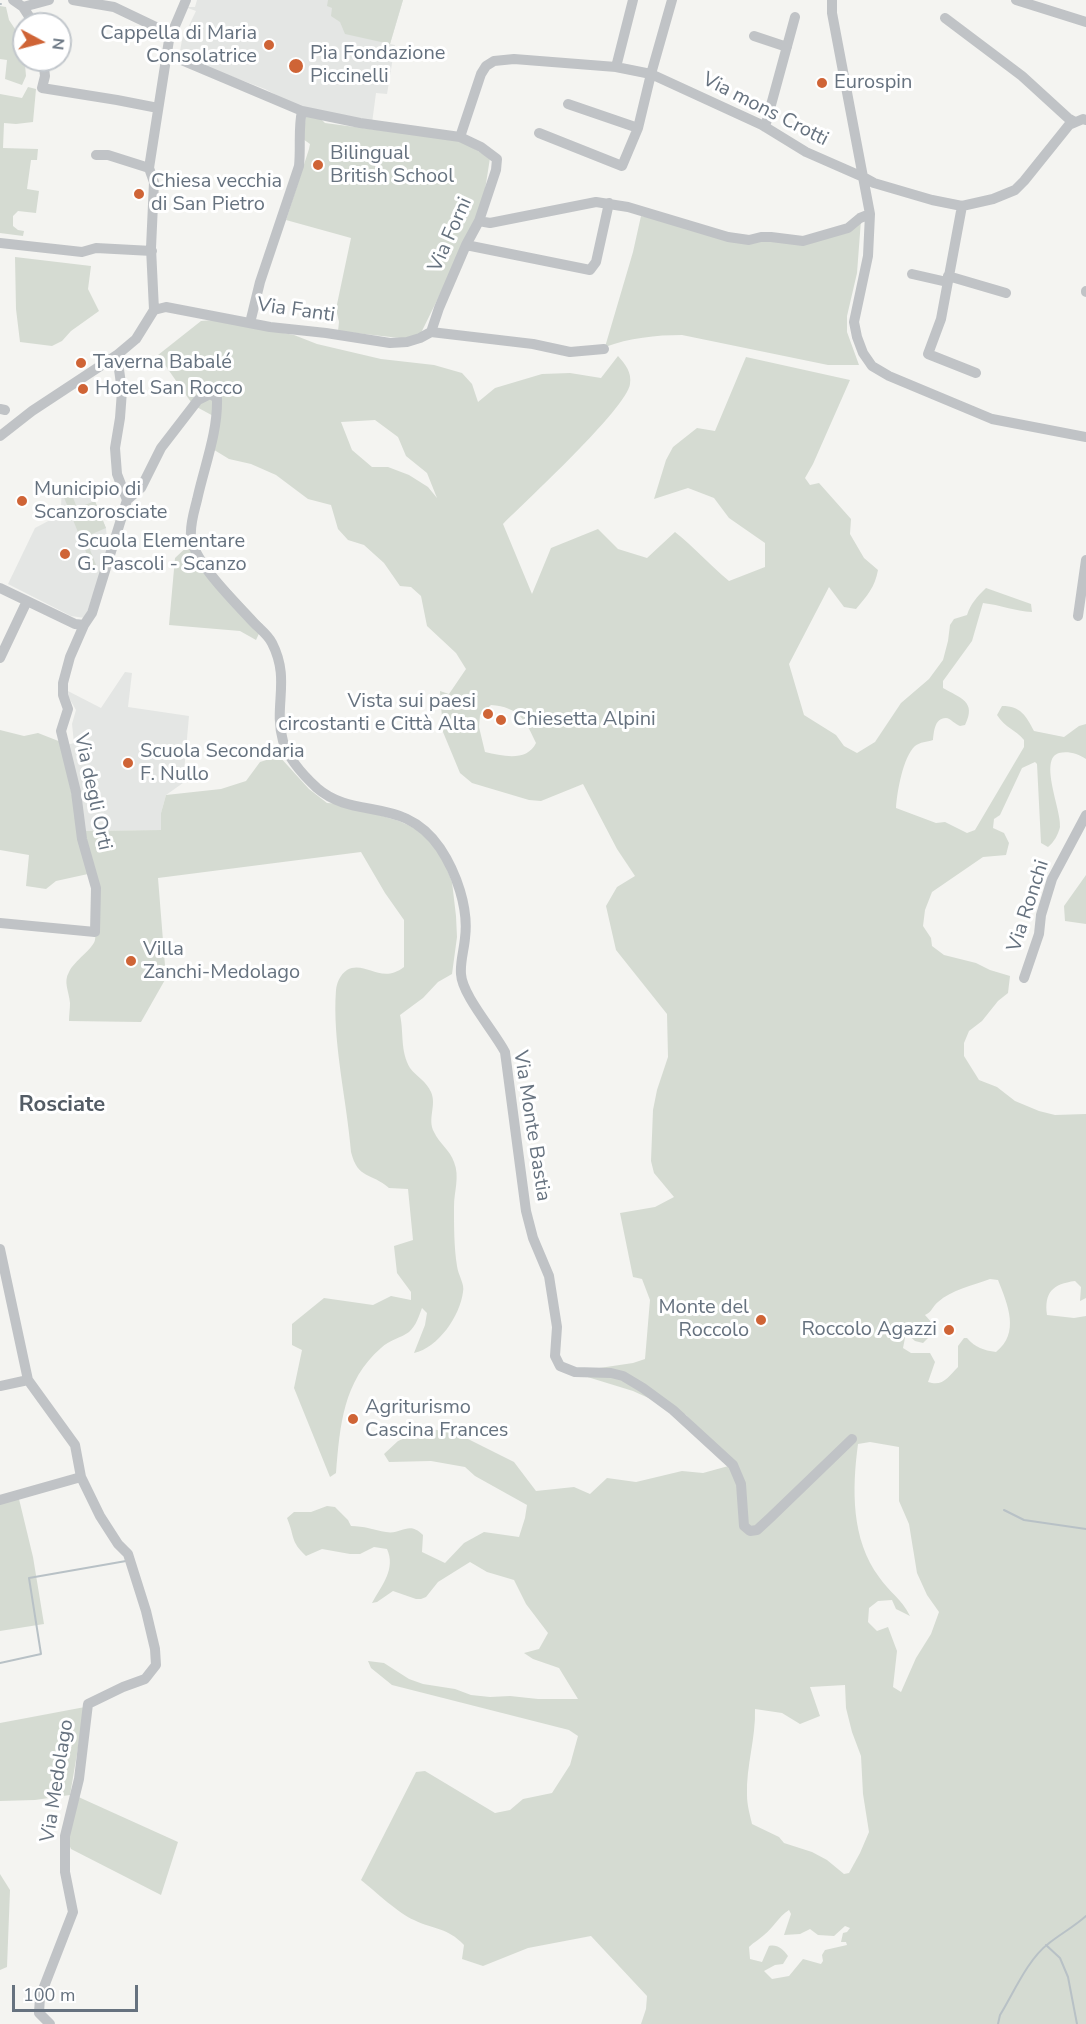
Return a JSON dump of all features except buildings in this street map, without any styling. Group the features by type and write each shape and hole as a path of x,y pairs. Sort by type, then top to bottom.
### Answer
{"street":[{"path":"13,0 26,12"},
{"path":"23,7 49,0"},
{"path":"73,0 114,7 158,28 169,40"},
{"path":"0,436 14,422 117,355 136,339 154,310 152,251 154,182 149,168 169,40 186,0"},
{"path":"616,67 633,0"},
{"path":"538,133 622,166 638,128 672,0"},
{"path":"827,0 832,13 870,214 868,256 854,322 863,353 872,366 907,384 992,419 1086,437"},
{"path":"832,0 832,13"},
{"path":"1016,0 1086,22"},
{"path":"765,127 795,17"},
{"path":"945,18 1022,76 1068,118 1081,120"},
{"path":"754,36 787,46"},
{"path":"167,54 302,111 360,123 460,137"},
{"name":"Via mons Crotti","path":"460,137 481,74 486,66 494,61 514,59 616,67 651,75 765,127 806,152 874,183 962,206"},
{"path":"44,72 42,88 158,108"},
{"path":"568,104 638,128"},
{"path":"976,373 928,354 941,319 962,206 993,199 1015,190 1065,130 1081,120 1086,108"},
{"path":"250,323 260,282 299,166 301,149 299,125 302,111"},
{"name":"Via Forni","path":"432,332 439,308 466,245 480,221 496,170 497,159 481,147 460,137"},
{"path":"96,155 108,155 149,168"},
{"path":"480,221 490,223 584,203 609,203 647,212 716,235 749,240 761,237 803,241 848,228 860,218 870,214"},
{"path":"466,245 590,270 596,262 609,203"},
{"path":"0,243 82,252 96,248 152,251"},
{"path":"912,274 948,279 1006,293"},
{"name":"Via Fanti","path":"154,310 166,307 250,323 390,343 407,342 432,332"},
{"path":"432,332 532,344 570,352 604,349"},
{"path":"117,355 122,391 115,448 117,474 127,500"},
{"name":"Via Monte Bastia","path":"127,500 141,488 161,448 198,400 210,394 214,395 217,398 217,404 212,440 191,526 193,548 214,579 271,640 280,661 282,684 280,716 283,741 291,759 317,788 328,796 348,804 388,811 413,822 430,834 451,866 464,909 466,937 460,974 465,990 505,1052 526,1211 533,1238 549,1276 558,1327 555,1356 560,1366 575,1372 611,1373 623,1376 673,1410 733,1465 741,1484 744,1526 750,1531 757,1530 852,1438"},
{"name":"Via degli Orti","path":"0,923 95,932 96,888 82,839 76,792 61,731 68,709 63,694 63,683 70,657 92,613 127,500"},
{"path":"1078,616 1086,560"},
{"path":"0,588 75,624 84,625"},
{"path":"0,658 27,601"},
{"name":"Via Ronchi","path":"1024,978 1039,934 1041,915 1052,879 1086,815"},
{"name":"Via Medolago","path":"0,1249 28,1380 75,1445 81,1477 100,1516 118,1544 128,1554 155,1649 156,1665 145,1679 88,1704 79,1779 65,1836 65,1872 73,1912 40,1997 39,2013 50,2024"},
{"path":"0,1386 28,1380"},
{"path":"0,1500 81,1477"}],"shaded area":[{"name":"Pia Fondazione Piccinelli","path":"197,0 403,0 390,44 395,45 387,94 376,93 372,123 304,110 265,89 179,57 182,40 196,11 185,7 195,7"},
{"path":"328,0 403,0 390,44 345,34 340,22 331,16 332,8 327,6"},
{"path":"0,6 6,7 12,24 12,72 26,72 22,85 5,79 7,60 0,59"},
{"path":"28,87 36,89 33,122 4,123 3,148 38,149 37,160 31,160 27,189 39,191 36,213 18,211 13,216 13,226 24,231 23,236 0,233 0,94 22,98"},
{"path":"306,116 320,118 325,123 461,141 490,158 485,190 472,229 420,335 408,339 338,331 339,322 336,309 351,238 286,220 310,144 303,139"},
{"path":"641,216 757,239 800,243 861,220 857,273 847,316 847,332 859,365 828,365 682,335 643,338 605,347 633,252"},
{"path":"15,257 91,266 88,289 99,311 71,331 62,341 52,346 20,342 16,309"},
{"path":"213,320 294,335 317,344 381,359 434,365 462,373 472,384 478,402 495,388 542,374 570,373 601,378 618,356 630,376 630,384 625,396 594,433 503,524 532,594 551,548 598,529 618,549 647,558 675,532 729,581 765,567 765,543 729,518 714,498 688,488 654,499 666,460 673,447 697,428 715,431 746,357 850,380 805,478 810,485 819,483 851,519 850,534 864,558 878,570 877,576 873,586 856,609 844,607 829,587 789,664 804,715 836,735 844,746 857,753 875,742 901,703 929,679 943,660 950,625 954,619 967,615 970,607 986,588 1031,604 1032,612 983,603 972,641 943,681 943,688 961,698 968,705 965,725 960,726 948,718 939,720 935,726 933,740 915,746 904,766 896,808 936,823 945,822 967,833 975,830 1024,747 1024,740 997,715 1002,706 1009,706 1022,713 1034,731 1064,737 1079,726 1086,724 1086,759 1066,752 1053,757 1052,786 1060,827 1052,843 1048,847 1041,843 1037,764 1035,762 1022,768 1000,815 994,819 993,828 1004,833 1009,843 1006,855 983,857 932,892 925,910 923,926 931,938 932,946 944,955 976,963 1010,976 1008,993 998,1001 982,1021 969,1031 964,1043 964,1056 979,1080 997,1087 1015,1101 1039,1111 1055,1115 1086,1114 1086,1298 1080,1301 1081,1287 1075,1281 1067,1282 1052,1290 1046,1307 1047,1315 1074,1318 1086,1316 1086,2024 641,2024 647,1996 591,1936 528,1948 483,1966 462,1959 464,1945 458,1939 408,1917 361,1880 416,1772 425,1771 495,1813 510,1810 523,1799 552,1793 570,1765 578,1736 569,1730 392,1685 371,1668 368,1661 384,1663 409,1679 423,1684 455,1689 471,1695 578,1699 559,1668 533,1659 524,1653 539,1649 548,1633 526,1604 514,1580 487,1572 470,1562 438,1582 426,1597 416,1599 393,1591 372,1603 389,1570 387,1549 374,1547 360,1554 350,1554 322,1549 306,1556 295,1542 287,1518 294,1512 311,1512 327,1506 335,1507 351,1526 386,1532 413,1529 423,1535 422,1552 445,1563 464,1543 484,1532 519,1537 527,1505 475,1476 465,1467 431,1461 389,1462 384,1454 398,1441 428,1428 460,1435 514,1462 536,1491 574,1487 590,1494 607,1478 636,1482 682,1471 703,1473 732,1465 686,1415 633,1391 581,1375 586,1370 645,1359 650,1300 642,1279 633,1277 620,1213 655,1207 674,1197 654,1173 651,1161 653,1110 668,1057 667,1014 616,950 606,906 617,887 635,876 617,849 583,784 541,801 529,800 472,783 460,773 443,732 440,691 449,694 466,669 456,653 427,626 421,596 411,587 400,586 384,563 364,545 348,540 338,529 331,505 308,499 276,475 251,464 229,459 211,448 217,418 193,405 158,355 201,321","holes":["375,420 398,437 406,456 427,473 437,498 428,487 409,475 388,467 372,467 352,450 341,422","491,705 501,706 520,716 536,743 532,749 521,755 507,756 485,752 479,727 480,715","990,1279 998,1280 1010,1318 1008,1336 996,1352 980,1348 964,1338 958,1346 958,1367 941,1382 928,1382 935,1362 930,1353 911,1353 903,1348 906,1333 915,1341 923,1343 935,1331 933,1324 925,1315 943,1298","870,1442 899,1447 899,1501 909,1524 917,1573 927,1595 939,1612 931,1634 916,1658 901,1692 893,1687 897,1651 888,1627 877,1631 868,1622 869,1608 878,1601 892,1600 896,1609 910,1616 879,1577 863,1547 858,1530 855,1496 858,1444","845,1685 846,1708 861,1756 863,1794 869,1832 849,1873 844,1874 827,1860 812,1852 784,1843 779,1837 752,1824 748,1806 747,1784 755,1709 782,1713 800,1724 820,1716 810,1687","789,1910 791,1914 784,1935 800,1934 810,1929 818,1935 834,1936 845,1926 850,1928 843,1933 841,1942 846,1942 847,1945 825,1950 821,1964 803,1959 789,1976 772,1979 764,1971 775,1965 783,1964 788,1956 780,1948 769,1946 762,1962 750,1959 749,1947"]},
{"name":"Scuola Elementare G. Pascoli - Scanzo","path":"62,483 95,501 106,528 108,550 85,618 71,616 8,584 35,528 52,519 61,508"},
{"path":"71,492 77,508 95,501 106,528 85,537 98,570 94,572 63,495"},
{"path":"191,543 218,577 263,625 256,640 240,631 169,625 175,558"},
{"name":"Scuola Secondaria F. Nullo","path":"125,672 132,673 128,707 189,716 183,783 166,795 161,813 161,830 81,831 67,745 74,743 72,724 76,710 64,689 101,708"},
{"path":"0,730 24,736 38,733 61,742 88,874 56,881 46,889 26,886 29,855 0,850"},
{"path":"279,756 309,789 327,803 342,804 399,821 419,830 438,847 452,882 456,916 457,937 452,974 438,982 423,998 400,1015 403,1049 407,1062 431,1092 433,1097 432,1127 456,1168 454,1236 457,1266 463,1286 461,1301 453,1321 431,1345 414,1353 425,1325 427,1313 422,1308 409,1332 384,1345 368,1361 358,1375 346,1405 339,1438 336,1473 330,1477 294,1388 302,1350 292,1345 292,1324 324,1298 373,1305 391,1296 411,1300 411,1292 397,1273 394,1246 413,1240 408,1189 389,1188 361,1171 351,1152 336,1030 336,990 338,981 347,970 360,968 388,974 404,967 404,920 361,852 158,878 166,978 141,1022 69,1021 70,1003 66,983 71,968 94,944 95,940 96,913 81,831 161,830 161,813 166,795 221,789 246,781 260,762"},
{"path":"1086,875 1086,924 1065,921 1064,906"},
{"path":"19,1499 33,1557 44,1624 0,1631 0,1503"},
{"path":"85,1707 70,1795 35,1800 0,1801 0,1723"},
{"path":"74,1795 178,1842 161,1895 71,1849 65,1836"},
{"path":"0,1874 10,1890 7,1967 0,1970"}],"waterway":[{"path":"1004,1510 1024,1520 1086,1529"},
{"path":"0,1663 41,1654 29,1578 126,1561"},
{"path":"998,2024 1000,2015 1034,1958 1048,1944 1086,1916"},
{"path":"1046,1945 1060,1958 1068,1977 1077,2024"}],"place":[{"name":"Cappella di Maria Consolatrice","path":"269,45"},
{"name":"Pia Fondazione Piccinelli","path":"296,66"},
{"name":"Eurospin","path":"822,83"},
{"name":"Bilingual British School","path":"318,165"},
{"name":"Chiesa vecchia di San Pietro","path":"139,194"},
{"name":"Taverna Babalé","path":"81,363"},
{"name":"Hotel San Rocco","path":"83,389"},
{"name":"Municipio di Scanzorosciate","path":"22,501"},
{"name":"Scuola Elementare G. Pascoli - Scanzo","path":"65,554"},
{"name":"Vista sui paesi circostanti e Città Alta","path":"488,714"},
{"name":"Chiesetta Alpini","path":"501,720"},
{"name":"Scuola Secondaria F. Nullo","path":"128,763"},
{"name":"Villa Zanchi-Medolago","path":"131,961"},
{"name":"Monte del Roccolo","path":"761,1320"},
{"name":"Roccolo Agazzi","path":"949,1330"},
{"name":"Agriturismo Cascina Frances","path":"353,1419"}],"district":[{"name":"Rosciate","path":"62,1106"}]}
